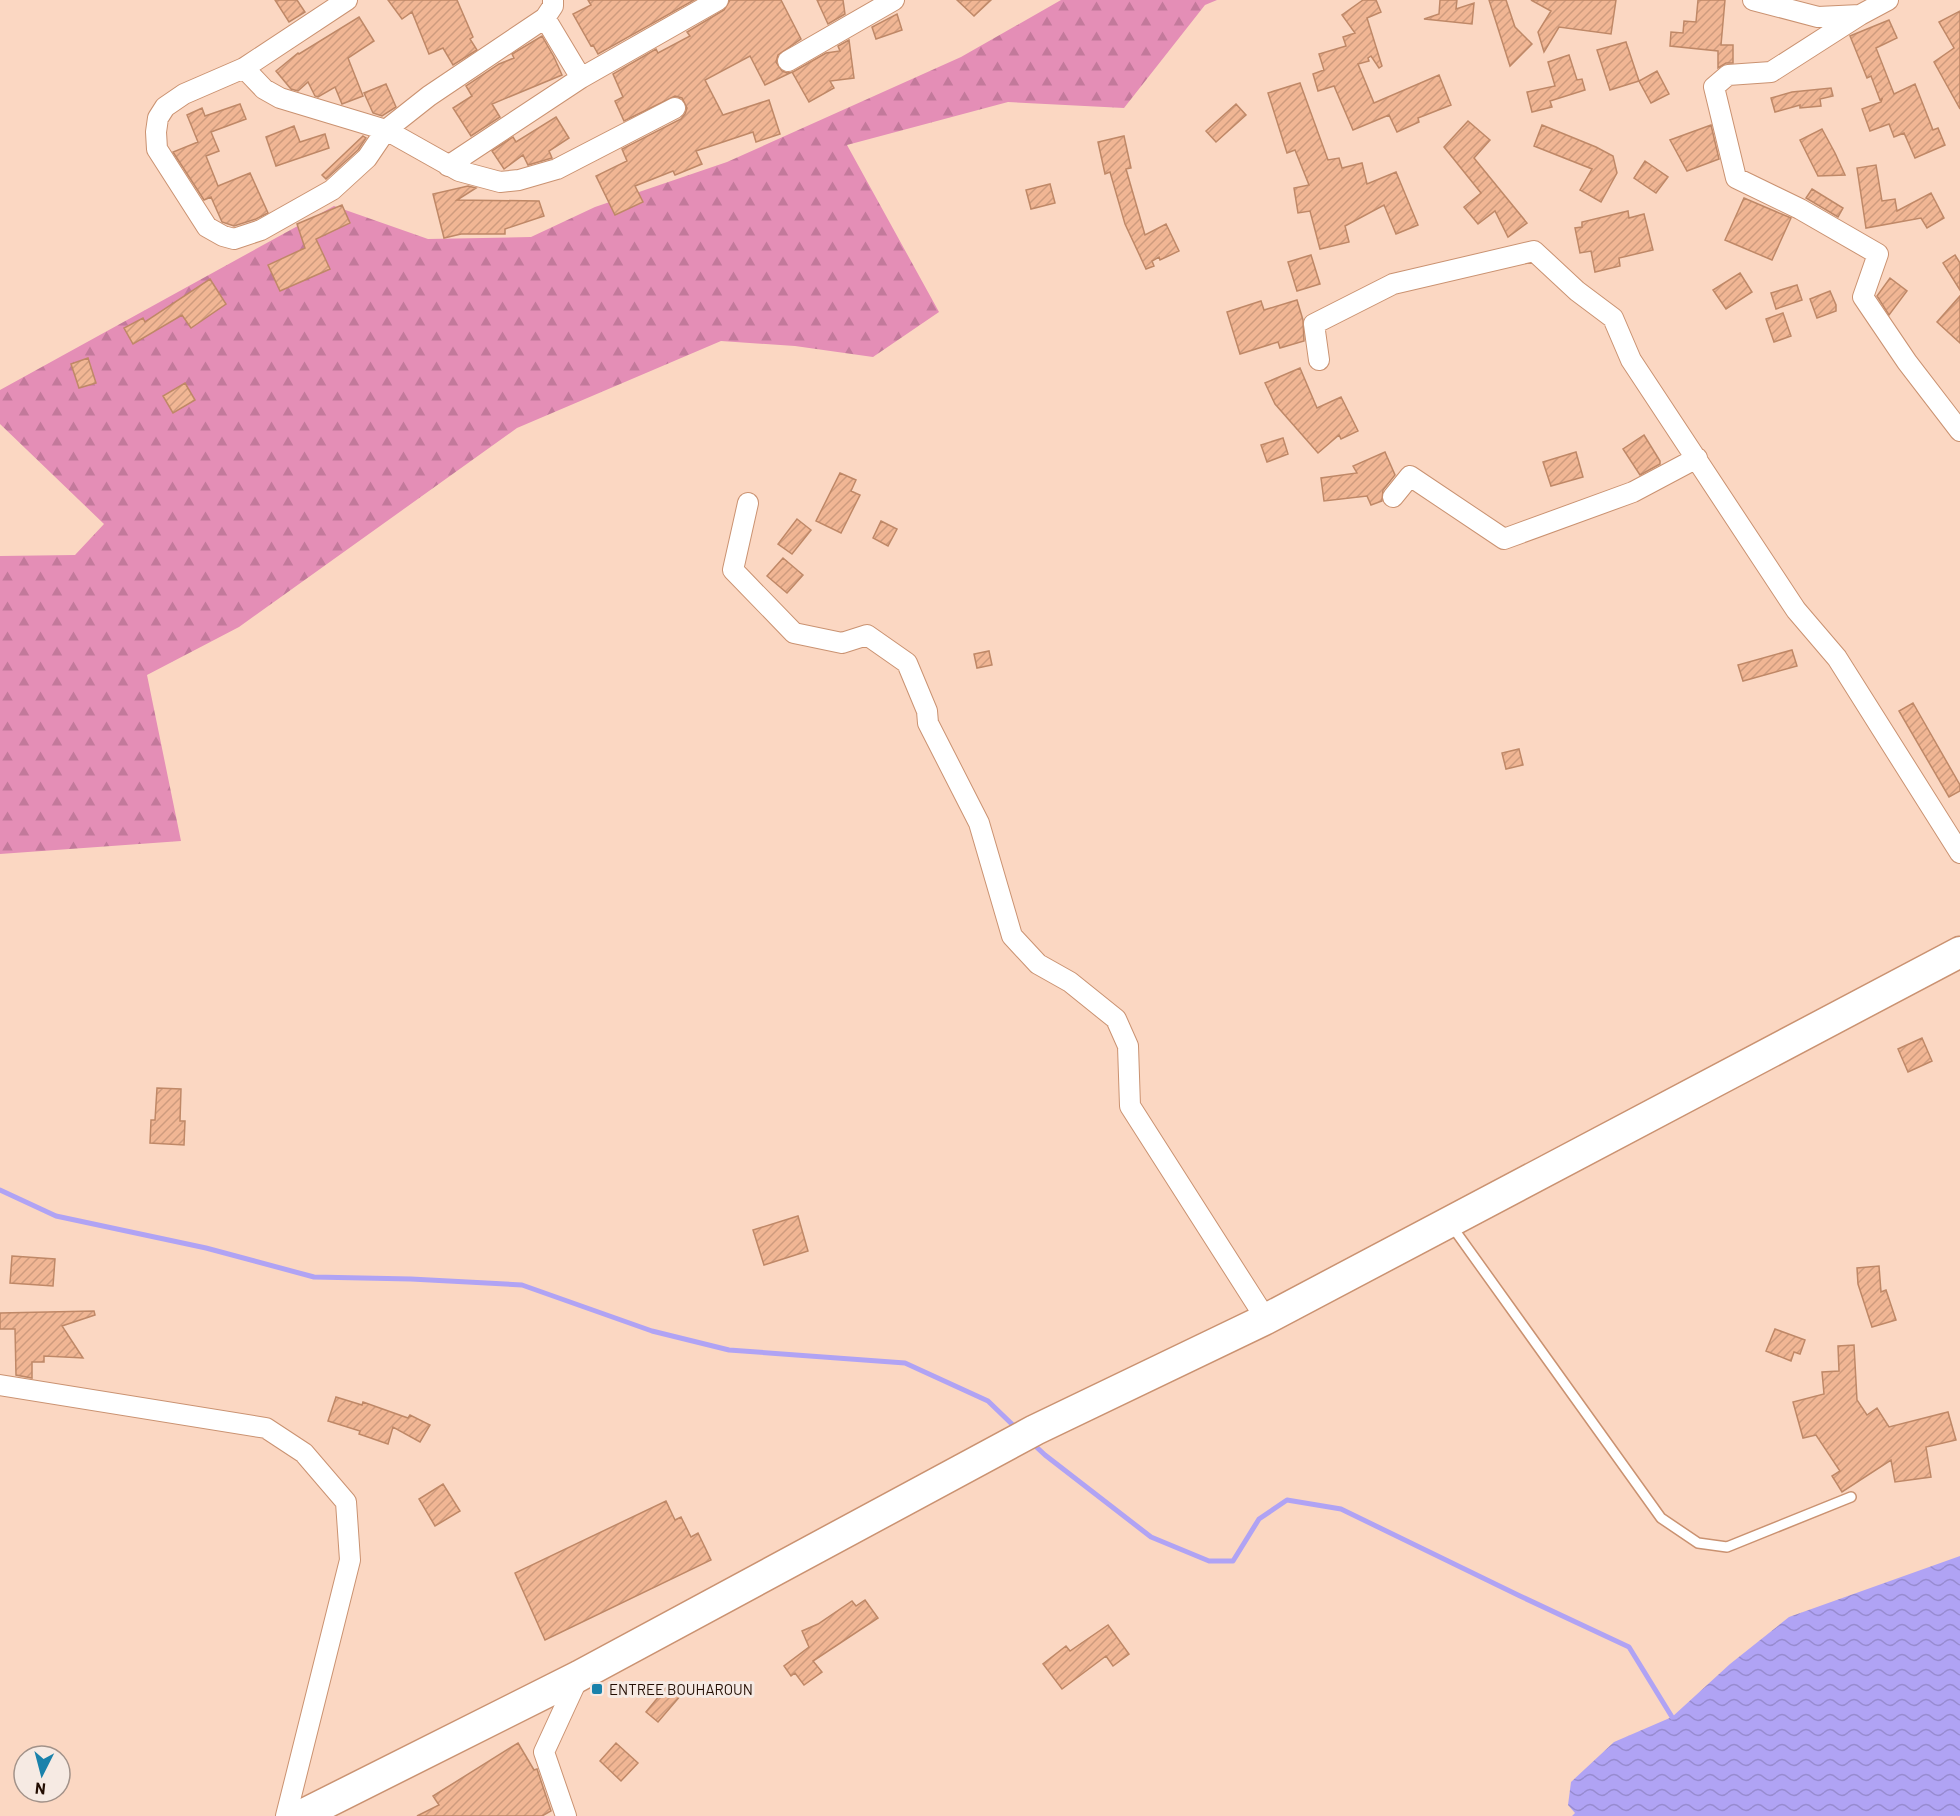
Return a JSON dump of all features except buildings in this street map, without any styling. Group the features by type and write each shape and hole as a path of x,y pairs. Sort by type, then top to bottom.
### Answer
{"main road":[{"path":"300,1816 579,1676 1035,1430 1266,1319 1960,952"}],"street":[{"path":"347,0 244,68 184,94 165,107 158,118 157,149 207,227 234,239 261,230 332,190 367,158 386,130 429,96 545,18 553,6 553,0"},
{"path":"448,166 581,78 718,0"},
{"path":"788,61 894,0"},
{"path":"1753,0 1818,17 1860,15"},
{"path":"1888,0 1860,15 1771,72 1728,75 1714,87 1736,178 1800,209 1878,254 1863,297 1907,363 1960,431"},
{"path":"545,18 581,78"},
{"path":"244,68 264,89 280,98 386,130 448,166 500,182 519,180 557,169 675,108"},
{"path":"1319,360 1314,324 1393,284 1534,251 1577,291 1612,318 1631,360 1796,610 1837,658 1960,853"},
{"path":"1393,497 1410,476 1504,539 1633,492 1697,458"},
{"path":"748,503 733,570 794,633 842,644 867,635 907,663 927,711 928,723 979,823 1012,936 1038,964 1070,982 1116,1019 1128,1046 1130,1106 1266,1319"},
{"path":"0,1385 266,1428 303,1453 346,1502 350,1560 286,1816"},
{"path":"566,1816 544,1752 579,1676"}],"lane":[{"path":"1449,1221 1661,1518 1670,1525 1698,1543 1727,1547 1851,1497"}],"green space":[{"path":"1061,0 1217,0 1205,5 1124,108 1008,102 847,145 939,312 873,357 795,346 721,341 517,428 239,627 147,675 181,841 0,854 0,556 75,555 104,524 0,424 0,390 334,206 428,239 531,237 595,207 727,162 961,57"}],"water":[{"path":"1960,1556 1960,1816 1572,1816 1575,1813 1568,1805 1571,1782 1614,1742 1672,1717 1730,1664 1789,1617"}],"waterway":[{"path":"0,1190 56,1216 206,1248 314,1277 522,1285 652,1331 729,1350 905,1363 988,1401 1017,1429"},
{"path":"1031,1442 1151,1537 1209,1561 1233,1561 1259,1519 1287,1500 1341,1509 1629,1647 1672,1717"}],"place":[{"name":"ENTREE BOUHAROUN","path":"597,1689"}]}
